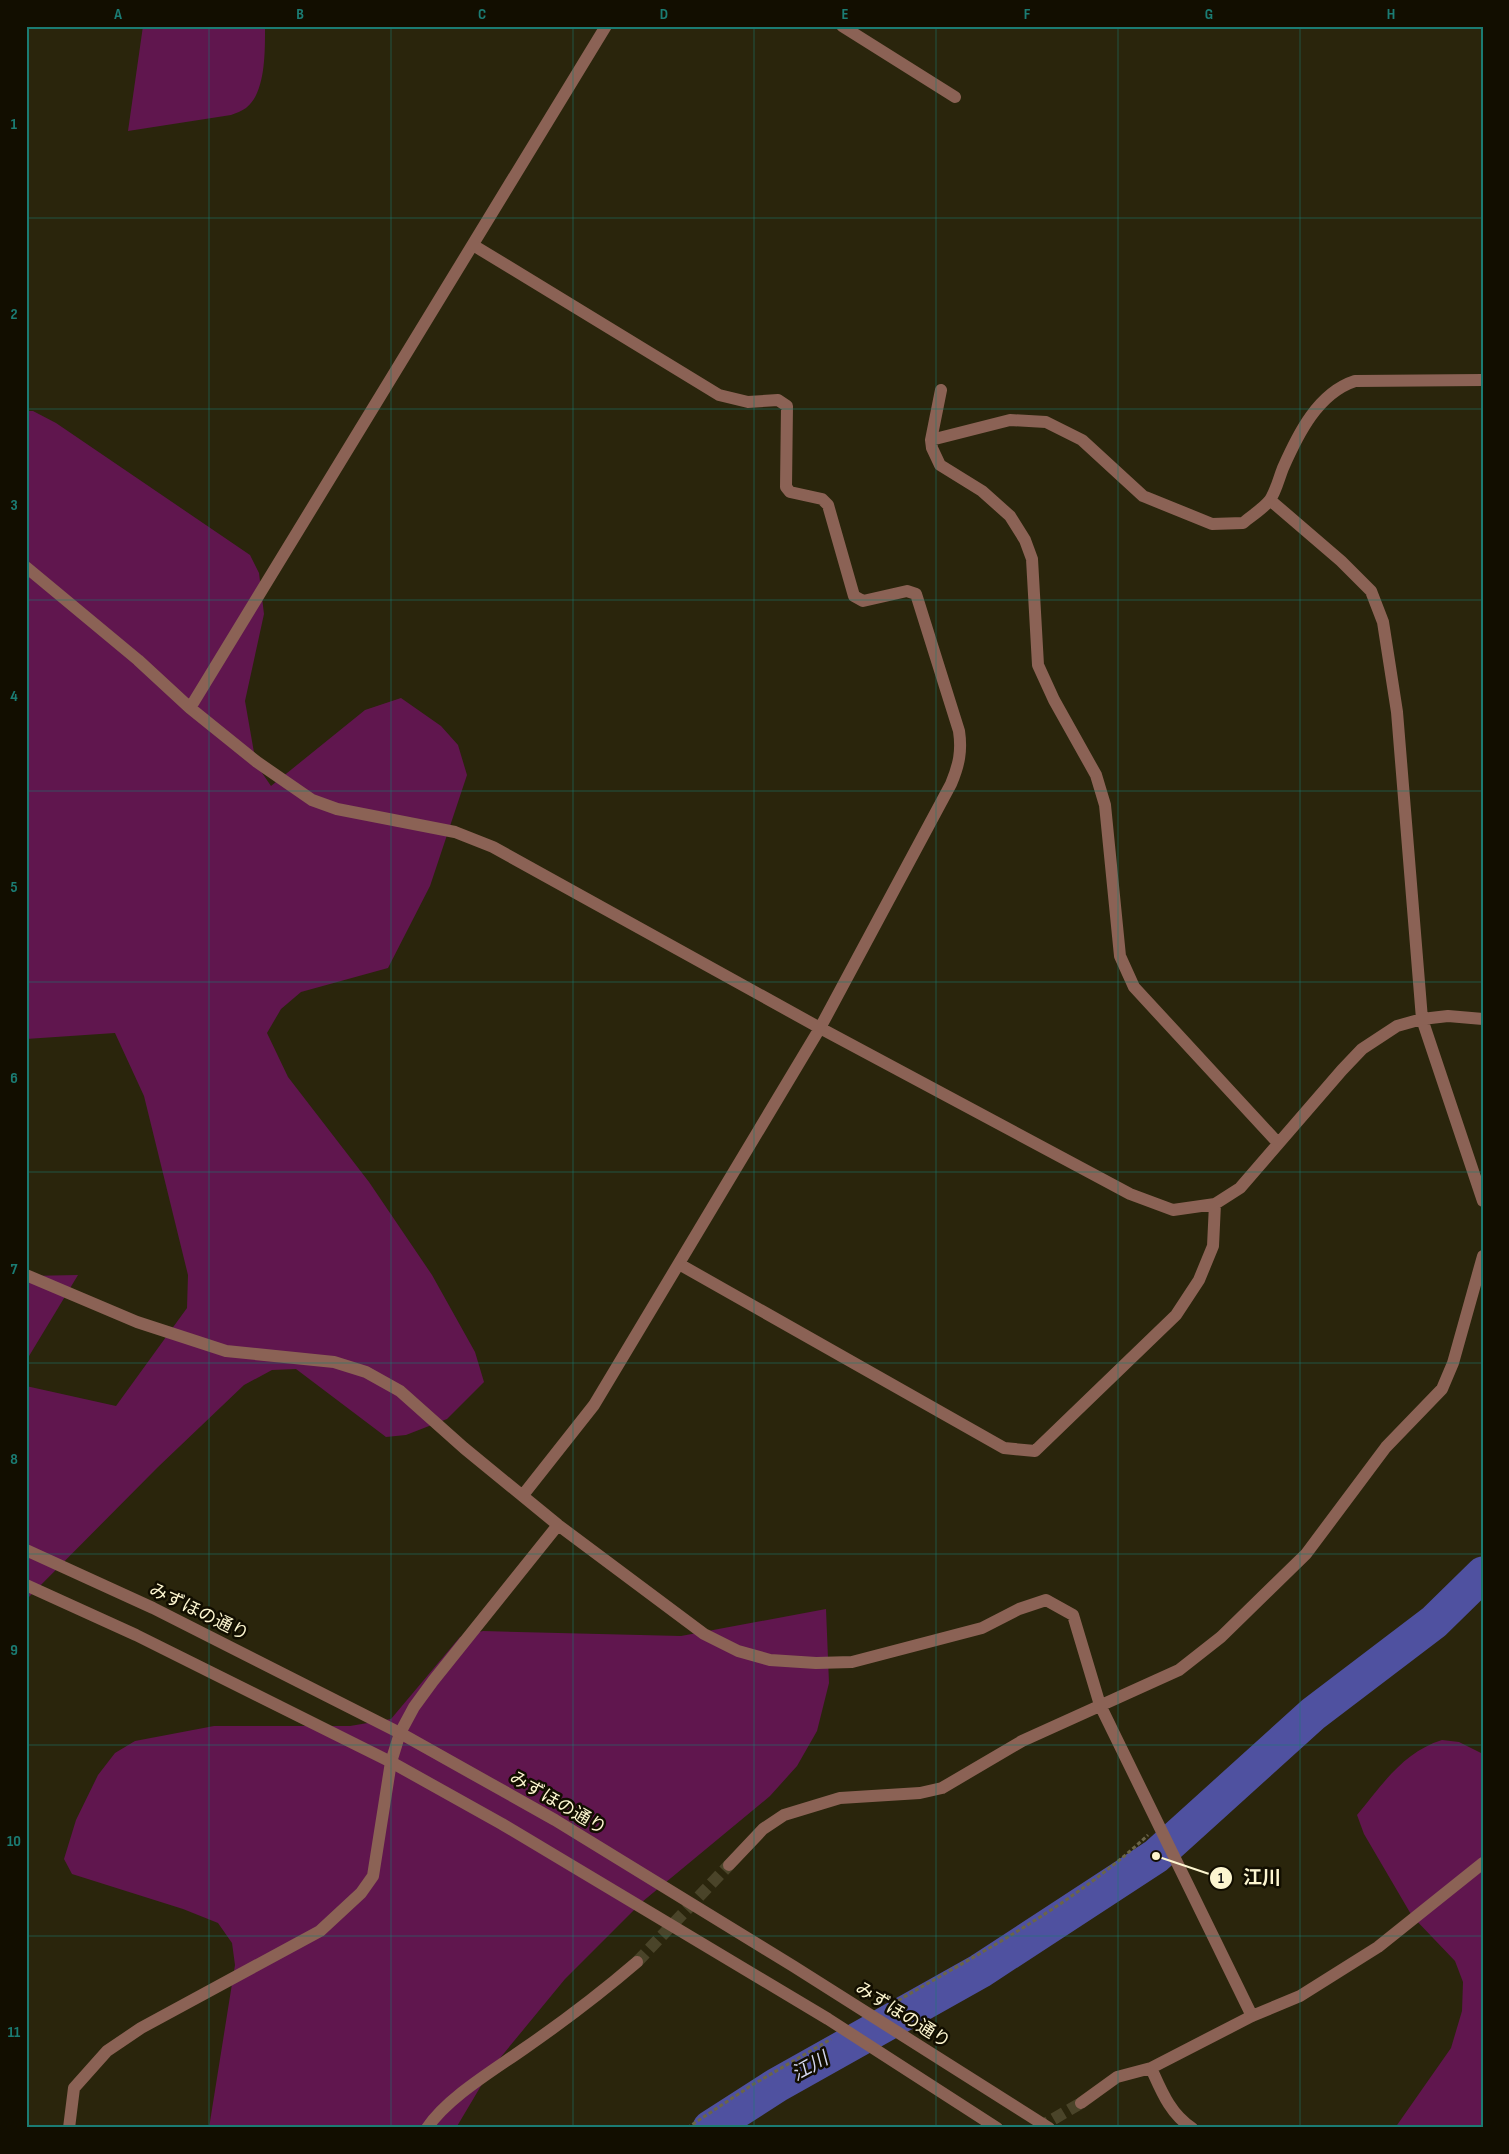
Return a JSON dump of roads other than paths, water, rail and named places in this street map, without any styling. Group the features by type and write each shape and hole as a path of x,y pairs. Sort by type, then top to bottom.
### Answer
{"street":[{"path":"190,708 606,26"},
{"path":"842,26 955,97"},
{"path":"473,245 718,395 748,402 778,400 787,406 786,487 790,492 822,499 828,506 854,596 863,601 907,591 916,594 959,731 961,747 959,764 952,784 820,1028 594,1405 523,1496"},
{"path":"931,440 1010,420 1046,422 1082,440 1142,496 1212,524 1243,523 1270,500 1292,448 1317,408 1329,394 1342,385 1355,381 1483,380"},
{"path":"941,390 931,440 932,448 940,465 982,491 1010,516 1025,540 1032,559 1038,665 1054,700 1096,775 1104,805 1120,956 1134,987 1278,1143"},
{"path":"1270,500 1341,561 1371,591 1383,622 1397,712 1422,1019 1483,1201"},
{"path":"26,567 138,660 190,708 257,762 312,800 337,809 455,832 493,847 820,1028 1130,1194 1173,1210 1215,1204 1240,1188 1362,1049 1398,1026 1422,1019 1448,1016 1483,1019"},
{"path":"679,1264 1004,1448 1035,1451 1176,1315 1199,1280 1213,1246 1215,1204"},
{"path":"729,1865 763,1829 784,1815 840,1798 920,1793 942,1788 1022,1741 1179,1670 1221,1637 1306,1554 1386,1447 1442,1389 1453,1363 1483,1256"},
{"path":"26,1275 137,1322 226,1351 334,1362 366,1372 400,1391 464,1448 558,1525 704,1634 738,1651 770,1660 816,1663 852,1662 982,1628 1019,1609 1046,1600 1073,1615 1100,1706 1252,2016"},
{"path":"69,2128 74,2088 107,2051 141,2028 320,1930 361,1893 373,1876 391,1762 400,1733 414,1707 433,1681 558,1525"},
{"name":"みずほの通り","path":"26,1550 153,1608 400,1733 554,1820 845,1999 1048,2128"},
{"path":"26,1585 136,1635 391,1762 519,1834 828,2019 997,2128"},
{"path":"1082,2103 1117,2077 1151,2068 1252,2016 1300,1996 1378,1947 1483,1863"},
{"path":"427,2128 434,2118 473,2085 587,2004 637,1962"},
{"path":"1151,2068 1167,2103 1184,2123 1192,2128"}],"waterway":[{"name":"江川","path":"710,2128 777,2085 980,1971 1156,1856 1313,1714 1434,1622 1483,1574"}],"tunnel":[{"path":"637,1962 729,1865"},
{"path":"1038,2128 1081,2103"}],"place":[{"name":"江川","path":"1156,1856"}]}
